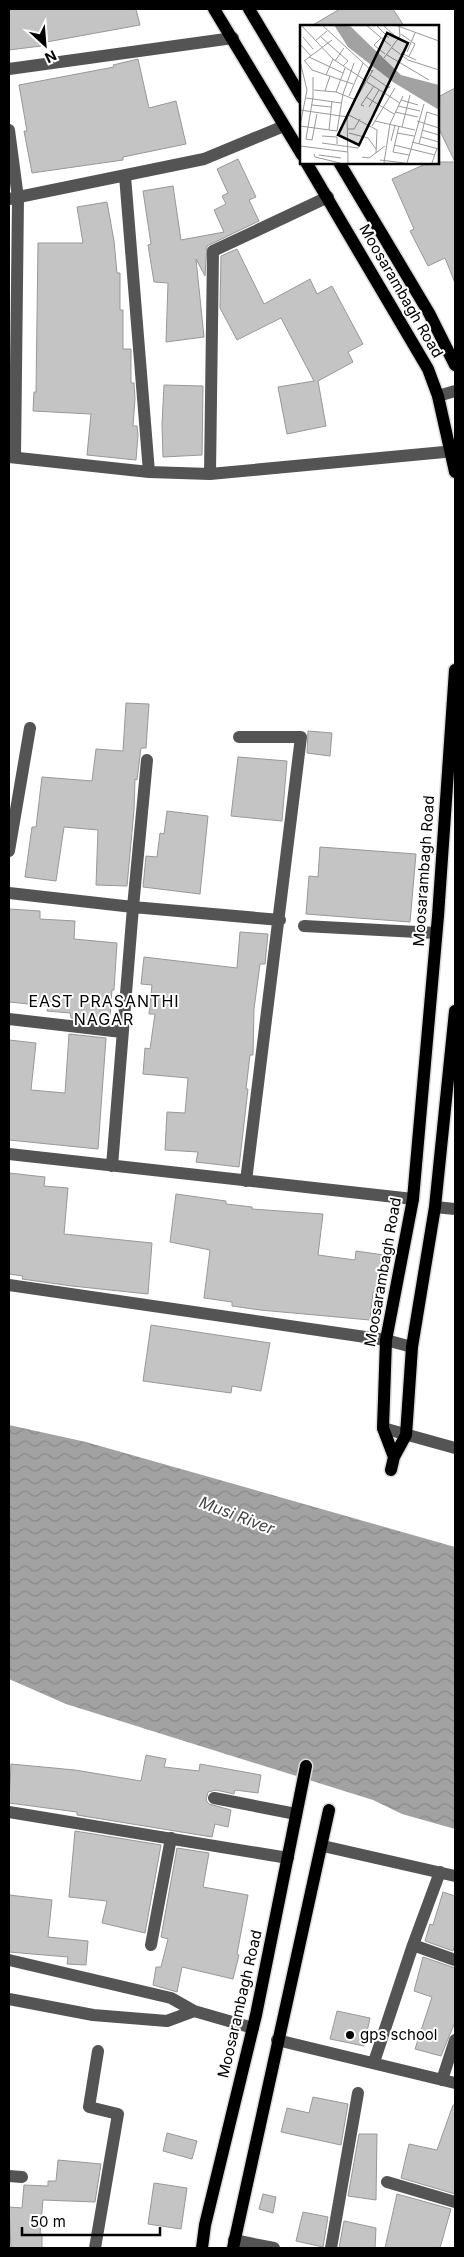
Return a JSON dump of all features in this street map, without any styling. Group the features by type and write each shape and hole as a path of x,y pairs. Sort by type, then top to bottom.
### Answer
{"main road":[{"path":"214,9 300,152"},
{"path":"250,9 300,95"},
{"name":"Moosarambagh Road","path":"307,164 428,369 438,396 453,451 455,472"},
{"name":"Moosarambagh Road","path":"341,164 429,312 455,365"},
{"name":"Moosarambagh Road","path":"394,1457 383,1428 386,1340 413,1199 451,786 455,670"},
{"path":"391,1470 394,1457 406,1435 412,1347 435,1207 455,1011"},
{"name":"Moosarambagh Road","path":"202,2248 205,2225 253,2028 306,1766"},
{"path":"233,2244 277,2040 323,1846 329,1810"}],"street":[{"path":"9,69 233,38"},
{"path":"13,198 204,159 284,126"},
{"path":"9,130 13,198 12,457 149,472 210,474 453,451"},
{"path":"124,176 149,472"},
{"path":"210,474 213,251 328,197"},
{"path":"438,396 455,391"},
{"path":"9,852 30,728"},
{"path":"239,738 301,737 280,920 246,1181"},
{"path":"112,1166 122,1032 147,760"},
{"path":"9,893 133,907 280,920"},
{"path":"304,926 436,933"},
{"path":"9,1019 122,1032"},
{"path":"9,1154 413,1199"},
{"path":"435,1207 455,1209"},
{"path":"9,1285 386,1340 412,1347"},
{"path":"383,1428 455,1448"},
{"path":"214,1798 296,1814"},
{"path":"9,1812 288,1858"},
{"path":"151,1945 171,1838"},
{"path":"323,1846 455,1876"},
{"path":"374,2062 413,1945 440,1872"},
{"path":"413,1945 455,1960"},
{"path":"9,1960 171,1998 194,2012 253,2028"},
{"path":"9,1999 93,2015 166,2021 194,2012"},
{"path":"277,2040 455,2083"},
{"path":"442,2080 455,2040"},
{"path":"95,2248 118,2114 90,2107 98,2051"},
{"path":"331,2248 358,2093"},
{"path":"387,2182 455,2202"},
{"path":"233,2244 274,2248"}],"water":[{"name":"Musi River","path":"9,1425 86,1442 455,1547 455,1829 402,1814 373,1800 66,1704 9,1679"}],"building":[{"path":"9,9 136,9 140,25 41,43 41,46 9,50"},
{"path":"340,9 393,9 403,25 313,25"},
{"path":"138,59 149,108 176,101 186,144 123,157 123,160 32,173 24,131 27,131 19,85 114,67 113,65"},
{"path":"455,88 455,162 439,129 439,96"},
{"path":"238,159 256,197 249,200 259,221 207,246 205,276 196,259 204,337 166,342 168,283 154,282 148,245 151,244 143,191 173,186 181,240 224,232 214,210 226,204 222,196 228,193 217,169"},
{"path":"439,162 455,162 455,283 445,258 428,266 410,231 414,229 392,179 426,164 439,164"},
{"path":"107,202 117,273 120,273 120,310 123,310 123,349 131,349 131,383 134,383 135,399 133,426 137,426 138,435 136,460 87,455 91,414 33,411 34,392 36,392 38,243 83,243 77,207"},
{"path":"237,249 264,304 310,279 317,294 332,286 363,344 348,352 353,362 318,381 326,426 287,434 278,387 314,381 281,318 237,340 220,308 221,256"},
{"path":"164,385 203,386 202,455 163,457"},
{"path":"126,703 149,704 146,748 141,748 137,780 135,779 127,886 96,885 98,830 64,827 56,881 25,877 32,827 36,827 42,777 92,781 96,749 123,751"},
{"path":"308,731 332,733 330,756 307,753"},
{"path":"238,757 287,761 282,821 231,816"},
{"path":"167,811 208,816 200,894 143,887 146,856 157,857 160,833 164,834"},
{"path":"320,847 416,854 410,922 306,914 309,876 318,877"},
{"path":"9,909 40,911 40,919 75,921 74,939 117,943 114,990 112,990 110,1018 107,1018 107,1022 71,1018 70,1013 47,1011 48,1006 9,1002"},
{"path":"240,932 268,934 265,964 260,964 254,1009 253,1055 250,1055 239,1167 196,1162 198,1152 165,1150 167,1112 185,1113 188,1078 143,1074 145,1048 150,1049 155,1014 149,1014 152,985 141,984 144,957 237,968"},
{"path":"69,1034 106,1038 98,1149 9,1140 9,1040 36,1043 31,1090 65,1093"},
{"path":"9,1173 45,1177 44,1186 68,1188 64,1234 152,1243 148,1294 22,1279 23,1276 9,1274"},
{"path":"176,1194 226,1201 226,1204 252,1207 252,1209 323,1214 318,1255 355,1260 356,1251 384,1255 378,1293 373,1292 370,1320 260,1310 232,1306 232,1302 204,1298 210,1250 170,1242"},
{"path":"151,1325 270,1343 261,1391 232,1386 231,1393 143,1381"},
{"path":"146,1755 166,1759 164,1767 199,1771 200,1764 261,1775 258,1793 235,1790 234,1794 216,1790 208,1792 206,1800 209,1804 231,1810 228,1827 215,1824 212,1837 77,1815 77,1812 9,1803 11,1764 75,1770 141,1781"},
{"path":"75,1831 161,1845 145,1933 102,1923 107,1901 69,1897"},
{"path":"177,1848 209,1853 203,1887 248,1895 237,1954 239,1955 233,1979 182,1967 177,1992 153,1985 156,1967 161,1967 168,1939 161,1937"},
{"path":"443,1892 455,1896 455,1944 453,1951 425,1941 430,1924 433,1925"},
{"path":"9,1895 52,1900 48,1937 88,1941 86,1965 67,1964 68,1957 9,1952"},
{"path":"423,1957 455,1968 455,2022 441,2056 415,2049 432,1997 414,1991"},
{"path":"337,2011 370,2018 364,2046 330,2039"},
{"path":"313,2097 348,2104 341,2145 281,2132 287,2108 309,2113"},
{"path":"453,2105 455,2105 455,2194 401,2178 409,2144 437,2150"},
{"path":"167,2133 197,2141 192,2159 163,2151"},
{"path":"359,2134 377,2134 376,2200 348,2196"},
{"path":"58,2160 101,2164 95,2202 43,2200 40,2234 42,2234 42,2248 11,2248 9,2207 22,2208 24,2185 48,2186 48,2181 56,2181"},
{"path":"154,2183 187,2188 181,2229 148,2224"},
{"path":"263,2194 276,2197 273,2213 259,2209"},
{"path":"397,2194 451,2209 440,2248 385,2248"},
{"path":"303,2212 328,2217 323,2247 296,2241"},
{"path":"344,2221 376,2228 375,2248 339,2248"}],"place":[{"name":"gps school","path":"350,2035"}],"district":[{"name":"EAST PRASANTHI NAGAR","path":"104,1010"}]}
